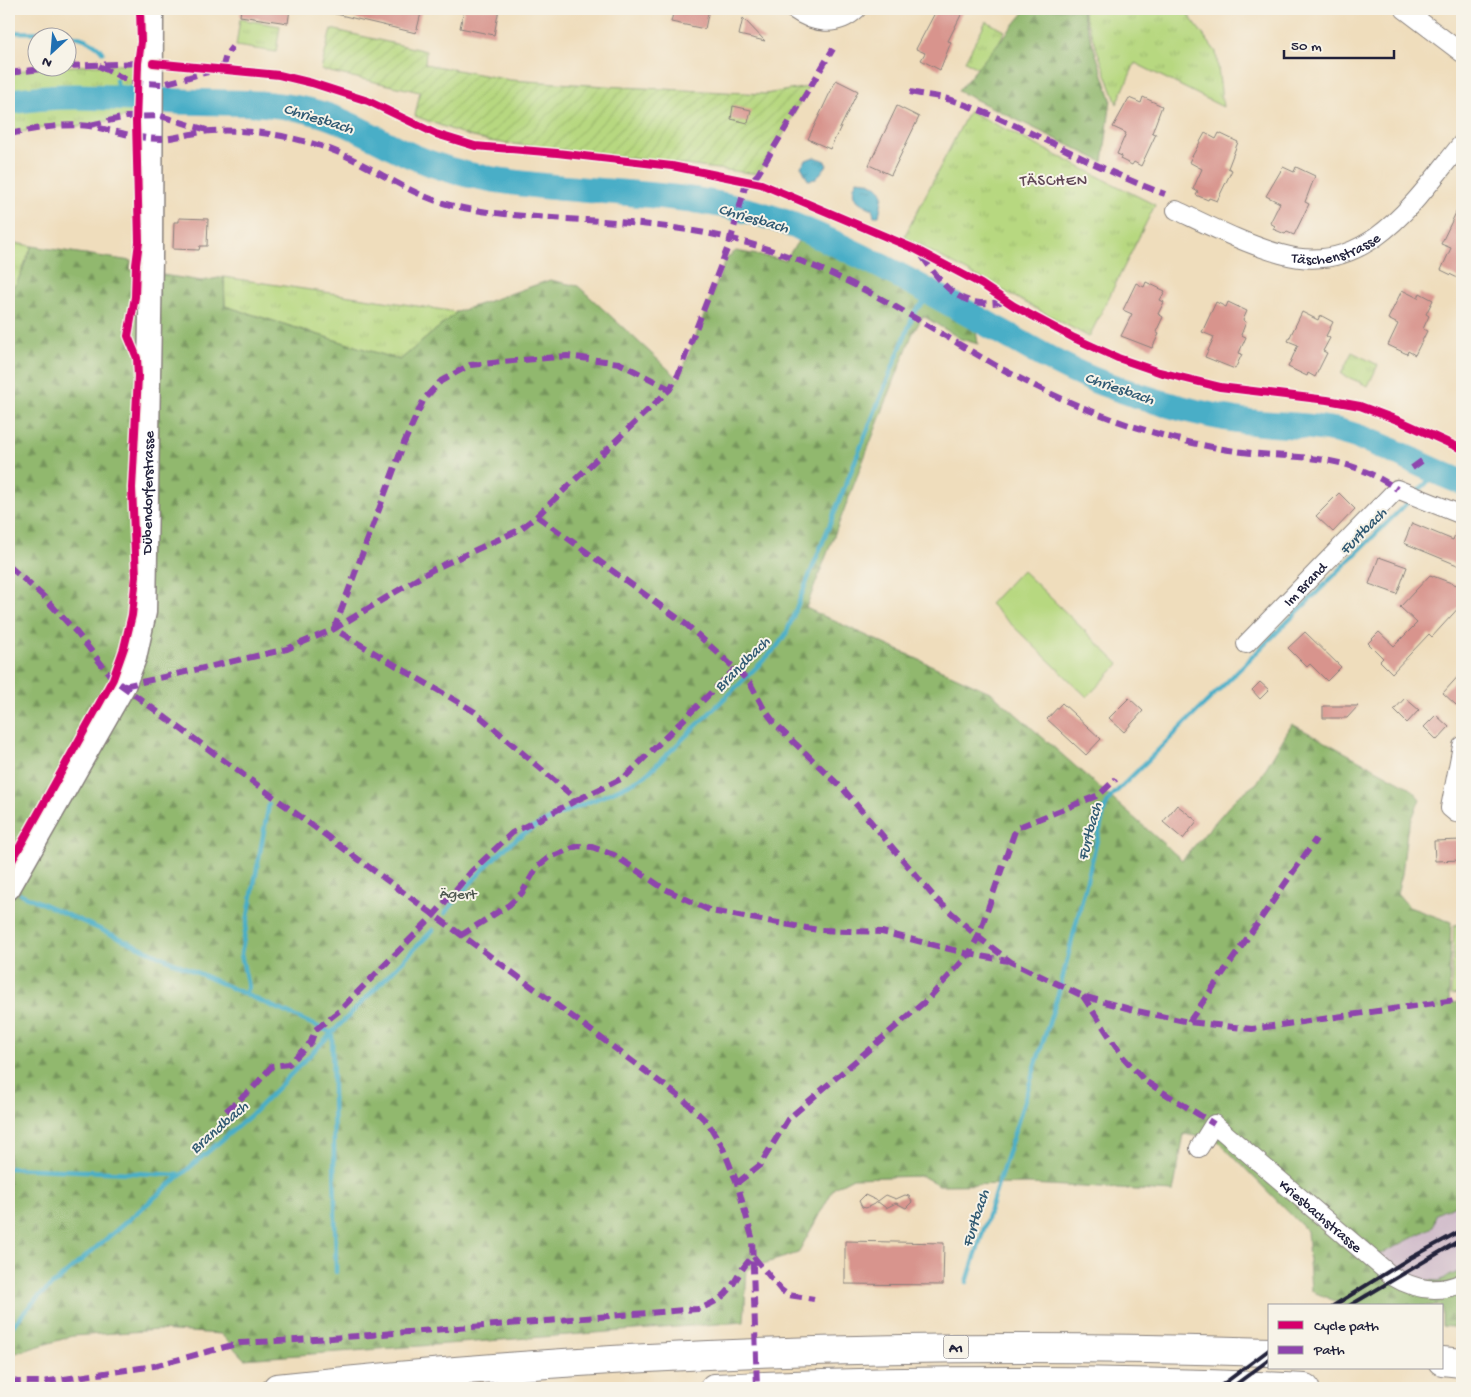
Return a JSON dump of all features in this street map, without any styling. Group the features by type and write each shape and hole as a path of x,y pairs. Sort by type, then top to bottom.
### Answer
{"highway":[{"name":"A1","path":"277,1388 562,1362 798,1350 1035,1347 1268,1352"},
{"path":"1444,1361 1462,1362"},
{"path":"714,1388 1035,1381 1305,1388"}],"street":[{"name":"Dübendorferstrasse","path":"9,888 124,686 135,658 145,612 153,67 152,9"},
{"path":"793,9 814,21 824,23 844,19 858,9"},
{"path":"1404,9 1462,53"},
{"name":"Täschenstrasse","path":"1176,210 1252,244 1282,255 1314,259 1337,256 1358,249 1375,239 1397,221 1462,143"},
{"name":"Im Brand","path":"1246,644 1397,489 1462,514"},
{"path":"1462,746 1450,808 1456,813 1462,814"},
{"name":"Kriesbachstrasse","path":"1199,1148 1214,1124 1392,1276 1405,1284 1430,1290 1446,1289 1462,1283"}],"shaded area":[{"path":"1462,1202 1462,1270 1439,1281 1410,1279 1379,1255 1433,1227 1436,1214"}],"green space":[{"path":"1027,9 1081,9 1111,99 1103,162 958,91"},
{"path":"1082,9 1184,9 1216,52 1223,107 1135,63 1117,104"},
{"path":"240,19 280,26 276,52 236,46"},
{"path":"986,21 1005,31 983,71 965,61"},
{"path":"331,29 426,51 425,64 510,80 765,94 808,87 783,135 758,174 489,141 466,135 415,116 420,92 321,70"},
{"path":"138,63 136,122 126,117 85,126 49,127 9,134 9,73 28,69 28,78 78,78 78,66"},
{"path":"969,111 1155,205 1089,337 904,237"},
{"name":"Ägert","path":"799,240 890,279 976,331 978,344 961,339 923,316 912,335 806,608 992,693 1182,860 1236,798 1257,783 1292,724 1409,787 1420,799 1407,831 1402,874 1397,893 1409,907 1451,922 1449,1003 1462,1002 1462,1202 1436,1214 1433,1227 1379,1255 1410,1279 1439,1281 1462,1270 1462,1328 1444,1326 1444,1304 1342,1304 1311,1291 1307,1231 1217,1140 1184,1134 1173,1192 1029,1184 939,1185 922,1176 853,1178 834,1188 798,1253 747,1269 744,1322 244,1359 221,1334 158,1330 73,1336 9,1355 9,290 17,283 32,246 131,261 130,270 202,281 224,277 225,306 400,360 457,312 550,280 578,286 679,379 726,259 736,251 785,260"},
{"path":"9,242 32,246 17,283 9,290"},
{"path":"224,277 457,312 400,360 225,306"},
{"path":"1352,352 1378,365 1368,386 1341,374"},
{"path":"1022,570 1119,664 1087,697 990,604"},
{"path":"1462,924 1462,994 1451,995 1454,925"}],"water":[{"path":"814,157 824,160 827,165 816,179 808,180 801,166 806,160"},
{"path":"857,180 867,181 880,188 883,195 879,216 874,216 872,209 856,199 853,191"}],"building":[{"path":"241,9 290,9 288,23 240,16"},
{"path":"333,9 422,9 416,33 332,13"},
{"path":"464,9 499,9 494,35 460,28"},
{"path":"674,9 709,9 705,29 671,22"},
{"path":"937,9 964,9 948,41 951,42 940,70 921,60 925,53 916,49"},
{"path":"743,18 765,41 739,35"},
{"path":"836,80 858,91 830,149 808,139"},
{"path":"1143,97 1162,106 1152,133 1156,134 1141,166 1134,162 1132,165 1120,159 1122,156 1117,154 1126,133 1113,127 1129,98 1141,103"},
{"path":"733,106 751,110 748,123 731,119"},
{"path":"897,106 919,117 891,175 869,165"},
{"path":"1205,133 1216,139 1219,133 1238,142 1228,168 1232,170 1217,201 1209,198 1208,200 1196,195 1198,192 1193,189 1202,169 1189,162"},
{"path":"1283,167 1294,172 1296,167 1315,176 1305,202 1309,204 1294,235 1287,232 1285,234 1273,229 1275,226 1270,223 1280,203 1266,196"},
{"path":"1462,200 1462,280 1441,270 1451,248 1441,244"},
{"path":"179,218 208,219 207,246 200,246 199,250 173,249 174,222 179,222"},
{"path":"1146,282 1165,291 1160,300 1164,302 1158,314 1163,317 1156,332 1159,334 1152,348 1121,336 1132,314 1123,310 1136,283 1144,287"},
{"path":"1402,290 1418,298 1420,293 1433,300 1426,314 1429,316 1423,329 1427,331 1415,355 1408,351 1407,354 1388,345 1398,324 1388,319"},
{"path":"1216,302 1226,307 1228,302 1247,311 1243,320 1246,322 1241,335 1246,337 1239,353 1242,354 1235,369 1205,357 1214,337 1202,332"},
{"path":"1302,312 1318,320 1320,315 1333,322 1326,336 1330,338 1323,351 1327,353 1315,377 1308,373 1307,376 1288,367 1298,345 1288,341"},
{"path":"1339,493 1355,509 1333,532 1316,516"},
{"path":"1412,523 1453,540 1458,525 1462,525 1462,567 1404,543"},
{"path":"1379,557 1407,567 1397,594 1369,584"},
{"path":"1430,575 1462,587 1462,604 1432,637 1429,634 1392,673 1380,661 1383,658 1368,643 1379,632 1394,646 1417,623 1400,607"},
{"path":"1305,632 1341,667 1327,681 1310,664 1307,667 1288,648"},
{"path":"1462,672 1462,699 1456,705 1443,693"},
{"path":"1260,682 1269,690 1260,699 1252,690"},
{"path":"1129,698 1143,711 1124,732 1109,718"},
{"path":"1405,698 1419,710 1407,723 1394,710"},
{"path":"1062,703 1101,739 1086,755 1047,719"},
{"path":"1323,706 1358,706 1347,718 1323,718"},
{"path":"1436,715 1449,727 1437,740 1424,727"},
{"path":"1177,805 1197,821 1183,839 1163,822"},
{"path":"1462,840 1462,860 1435,861 1434,841"},
{"path":"865,1195 878,1201 886,1195 896,1199 905,1195 909,1196 912,1202 906,1208 896,1203 886,1208 878,1202 866,1208 862,1207 859,1201"},
{"path":"845,1241 944,1243 943,1285 845,1284"}],"waterway":[{"path":"9,32 46,32 72,35 95,44 103,52"},
{"path":"116,80 121,97"},
{"name":"Chriesbach","path":"9,102 69,96 283,106 302,109 333,118 412,156 466,174 524,184 681,198 757,213 795,226 848,249 1050,359 1102,383 1154,401 1207,414 1243,421 1330,429 1342,432 1373,442 1462,482"},
{"name":"Brandbach","path":"445,913 487,865 516,839 547,820 630,784 646,775 775,649 786,634 915,311 933,294"},
{"name":"Furtbach","path":"1417,492 1437,473"},
{"name":"Furtbach","path":"967,1282 1060,988 1105,808 1110,798 1410,500"},
{"path":"245,994 248,987 241,954 269,804"},
{"path":"21,894 332,1033 336,1272"},
{"name":"Brandbach","path":"9,1330 36,1299 251,1115 433,930"},
{"path":"9,1168 181,1175"}],"railway":[{"path":"1336,1304 1407,1260 1462,1230"},
{"path":"1352,1304 1462,1239"},
{"path":"1218,1388 1268,1350"},
{"path":"1231,1388 1268,1360"}],"marked path":[{"path":"222,69 226,55 232,47"},
{"path":"124,686 287,649 334,629 432,570 519,530 537,516 670,389 678,375 731,239 745,187 758,174 833,49"},
{"path":"78,66 142,63"},
{"path":"99,66 131,82 163,84 208,72"},
{"path":"9,73 28,71"},
{"path":"910,92 946,99 978,110 1032,133 1111,172 1165,194"},
{"path":"90,125 126,117 161,116 207,130"},
{"path":"9,134 69,125 89,126 152,139 212,131 239,131 281,136 308,142 338,152 419,194 454,206 510,215 653,225 745,242 777,252 832,274 880,298 1027,382 1112,419 1157,434 1214,447 1340,463 1377,477 1397,489"},
{"path":"922,256 939,279 956,295 977,303 1006,301"},
{"path":"226,1111 253,1088 272,1066 289,1064 311,1042 315,1030 339,1011 433,916 471,872 512,833 577,800 475,712 334,629 404,443 424,399 441,381 470,365 567,356 619,363 670,389"},
{"path":"1412,468 1426,458"},
{"path":"537,516 687,625 740,673 750,683 764,709 777,726 844,790 935,898 978,937 1011,962 1083,996 1137,1011 1189,1022 1252,1029 1462,999"},
{"path":"9,566 43,596 77,633 113,679 573,1017 684,1100 708,1123 722,1146 737,1183 752,1237 757,1388"},
{"path":"577,800 625,777 735,669"},
{"path":"460,936 509,905 522,893 537,867 548,858 578,846 592,847 614,855 663,888 711,911 818,930 882,932 969,954 978,937 1016,828 1099,795 1116,779"},
{"path":"1189,1022 1316,839"},
{"path":"737,1183 760,1165 788,1119 929,998 969,954 1008,961"},
{"path":"1083,996 1123,1057 1145,1081 1214,1124"},
{"path":"9,1380 17,1382 43,1382 154,1366 240,1343 332,1338 698,1309 711,1304 727,1293 753,1256 781,1290 788,1295 814,1299"}],"cycle path":[{"path":"9,866 113,679 124,648 132,615 136,576 132,488 138,376 137,358 128,336 135,297 139,242 136,122 138,63 141,42 140,9"},
{"path":"153,63 279,75 312,83 368,101 436,134 475,146 672,166 761,184 915,249 981,284 1014,306 1074,338 1118,358 1159,372 1220,387 1327,400 1360,406 1400,421 1462,449"}],"district":[{"name":"TÄSCHEN","path":"1054,179"}]}
